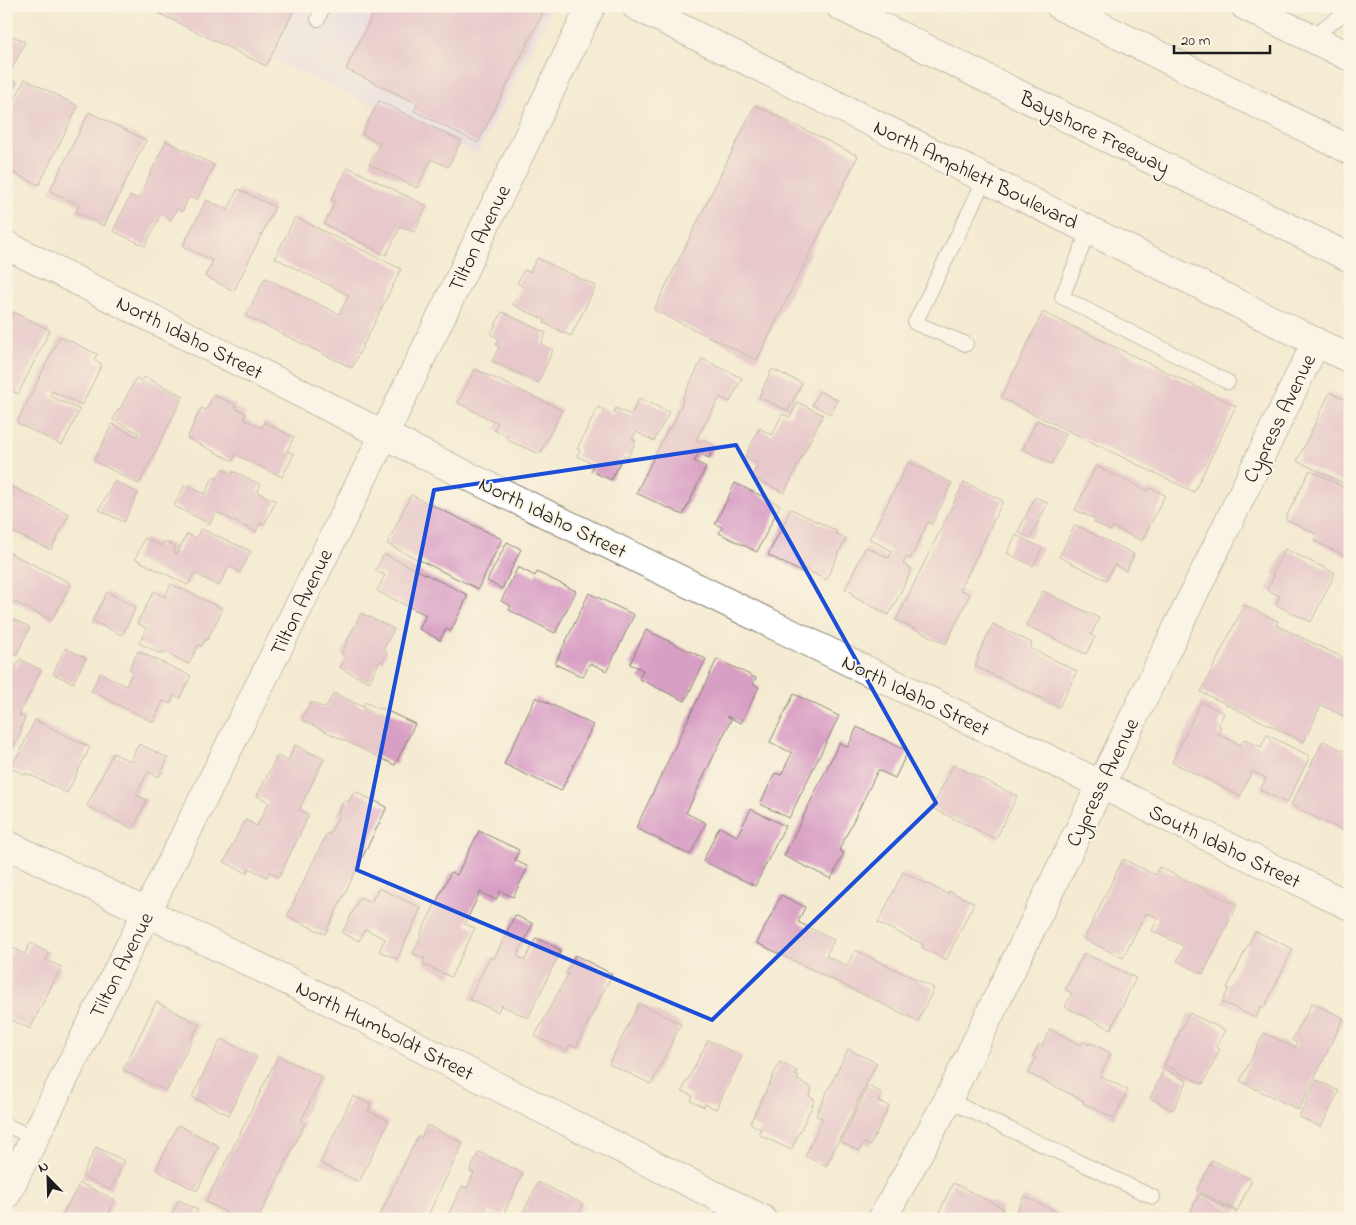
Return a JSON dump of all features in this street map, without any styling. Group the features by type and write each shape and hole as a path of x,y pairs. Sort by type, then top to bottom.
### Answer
{"main road":[{"name":"Tilton Avenue","path":"6,1195 384,435 591,6"},
{"name":"North Amphlett Boulevard","path":"636,6 1350,359"},
{"name":"Bayshore Freeway","path":"840,6 1350,258"},
{"path":"1060,6 1350,150"},
{"path":"1245,6 1350,57"},
{"name":"North Idaho Street","path":"6,245 384,435 1101,785"},
{"name":"Cypress Avenue","path":"882,1219 948,1100 1316,342"},
{"name":"South Idaho Street","path":"1101,785 1350,906"},
{"name":"North Humboldt Street","path":"6,844 339,1006 762,1219"}],"lane":[{"path":"1310,38 1350,9"},
{"path":"966,344 915,323 985,179"},
{"path":"1089,230 1062,297 1228,382"},
{"path":"948,1100 1153,1197"},
{"path":"6,1125 34,1138"}],"highlighted area":[{"path":"736,445 936,803 712,1020 357,870 434,490"}],"shaded area":[{"path":"155,6 554,6 477,154"}],"building":[{"path":"144,6 296,6 266,66"},
{"path":"377,6 546,6 478,143 414,111 418,104 346,69"},
{"path":"6,33 25,42 8,77 17,82 6,103"},
{"path":"25,79 78,106 39,185 11,172 8,179 6,178 6,117"},
{"path":"379,101 461,141 448,167 431,159 417,188 369,164 380,143 362,134"},
{"path":"755,105 858,156 757,360 654,310"},
{"path":"89,112 146,140 104,226 76,212 79,205 50,191"},
{"path":"166,141 214,165 197,200 189,197 182,212 177,209 171,220 161,214 145,246 113,231 130,196 138,199"},
{"path":"348,167 427,206 414,232 401,226 386,255 324,224 335,202 331,200"},
{"path":"238,189 275,207 234,291 205,276 213,261 183,246 206,200 228,210"},
{"path":"295,217 401,269 352,368 246,316 265,278 339,314 349,295 275,258"},
{"path":"537,258 596,286 571,336 544,323 545,320 513,305 523,286 517,283 524,270 530,272"},
{"path":"13,312 50,330 18,394 6,388 6,315 11,317"},
{"path":"502,312 546,333 541,344 553,350 538,383 492,361 499,347 496,345 499,339 491,334"},
{"path":"1043,312 1236,406 1194,492 1001,398"},
{"path":"60,336 97,354 94,360 102,364 82,405 52,391 50,396 80,410 62,445 17,423"},
{"path":"702,359 742,378 730,402 720,397 696,440 701,442 702,439 714,445 709,458 699,453 694,461 706,467 683,515 636,493 669,427 671,428"},
{"path":"475,369 562,410 540,454 507,440 508,437 494,430 498,423 458,403"},
{"path":"772,369 802,383 788,411 759,397"},
{"path":"144,377 183,396 139,484 94,461 112,424 136,436 139,433 113,420 136,378 142,381"},
{"path":"819,391 838,400 831,414 812,405"},
{"path":"1330,392 1350,402 1350,486 1297,461"},
{"path":"214,395 236,405 235,408 246,413 244,419 262,428 264,422 294,437 287,451 294,454 282,477 236,455 233,461 187,438 201,408 206,410"},
{"path":"639,398 669,412 654,441 636,432 632,439 636,441 628,457 624,455 611,480 591,471 594,464 577,456 580,450 577,449 598,407 613,414 616,408 631,415"},
{"path":"798,402 823,415 784,493 752,477 758,464 745,457 759,428 772,435 782,414 790,417"},
{"path":"1037,420 1066,434 1052,464 1023,449"},
{"path":"909,462 952,483 932,524 928,522 910,559 906,557 903,564 912,569 889,615 852,596 853,593 845,589 866,547 889,558 892,551 869,539"},
{"path":"1096,466 1148,491 1150,488 1165,495 1142,541 1113,527 1111,531 1094,522 1095,519 1075,510"},
{"path":"222,469 232,474 233,471 261,485 257,492 276,501 264,525 260,523 256,532 216,512 210,524 174,506 185,485 205,494 213,477 217,479"},
{"path":"1310,470 1350,490 1350,558 1314,541 1317,534 1285,519"},
{"path":"114,481 138,493 124,522 99,510"},
{"path":"964,482 1003,501 960,590 970,594 946,644 896,620"},
{"path":"735,483 780,505 757,552 719,533 722,527 715,524"},
{"path":"6,484 69,514 51,550 6,529"},
{"path":"411,495 502,539 478,589 387,544"},
{"path":"1035,497 1048,503 1030,538 1018,532"},
{"path":"791,509 837,531 835,533 846,538 826,580 805,569 803,573 768,555"},
{"path":"1075,525 1134,554 1126,571 1114,565 1106,580 1059,557"},
{"path":"201,529 251,551 240,572 229,566 219,586 194,573 188,585 135,559 145,538 161,546 164,541 176,547 173,552 177,554 187,534 196,538"},
{"path":"1016,535 1042,548 1033,566 1007,553"},
{"path":"507,542 521,549 502,589 487,581"},
{"path":"1285,549 1335,573 1311,622 1276,605 1280,596 1267,590 1274,576 1272,574"},
{"path":"6,551 71,583 52,620 6,598"},
{"path":"384,554 468,595 451,631 446,629 440,640 419,629 426,615 377,591 385,575 375,571"},
{"path":"518,567 535,576 537,572 576,591 555,633 509,610 511,606 501,601"},
{"path":"171,584 223,609 207,640 205,639 202,646 198,645 189,664 163,651 161,654 139,643 147,628 137,623 154,591 165,597"},
{"path":"1043,591 1099,618 1091,635 1095,637 1086,654 1026,625"},
{"path":"107,592 136,607 122,635 92,621"},
{"path":"589,593 634,615 607,671 590,663 583,677 555,664"},
{"path":"1244,605 1278,621 1276,625 1350,661 1350,719 1321,705 1304,742 1201,692"},
{"path":"361,613 394,629 383,650 387,652 383,662 380,661 369,682 340,668 346,657 341,654"},
{"path":"6,616 30,627 16,656 6,651"},
{"path":"993,624 1032,643 1030,648 1077,671 1059,707 975,666 979,658 977,657"},
{"path":"646,630 706,659 685,701 639,679 643,670 630,664"},
{"path":"65,648 86,658 73,683 53,674"},
{"path":"138,651 191,676 180,698 174,695 170,704 163,701 153,722 91,691 100,673 126,686 133,671 129,669"},
{"path":"20,659 41,670 19,715 25,718 12,750 6,747 6,668 9,662 17,666"},
{"path":"717,659 756,678 753,684 759,687 741,723 726,716 731,720 686,813 706,823 690,855 636,828"},
{"path":"334,693 363,707 365,702 379,709 381,708 415,724 395,765 302,720 311,702 325,708"},
{"path":"794,694 839,716 789,818 760,804 775,773 781,775 792,753 770,742"},
{"path":"536,697 593,725 561,791 504,764"},
{"path":"1201,702 1224,713 1218,726 1221,727 1218,734 1241,745 1244,739 1261,747 1267,735 1310,756 1287,803 1260,790 1266,778 1252,771 1240,796 1172,762"},
{"path":"35,720 90,747 67,793 26,773 25,775 10,768 18,756"},
{"path":"857,727 908,751 895,778 878,770 839,850 844,853 831,879 784,856 839,743 848,747"},
{"path":"1323,741 1350,754 1350,834 1291,805"},
{"path":"139,744 168,758 159,777 148,772 136,795 147,800 133,829 87,806 113,753 130,761"},
{"path":"295,745 324,759 299,810 309,815 279,877 269,872 267,877 249,868 247,873 224,862 245,820 257,826 269,802 257,796 277,756 288,761"},
{"path":"953,765 1017,796 996,839 932,808"},
{"path":"354,791 387,807 325,934 287,916 327,833 329,835 339,816 337,815 344,800 349,802"},
{"path":"751,809 785,826 755,886 703,861 719,827 737,836"},
{"path":"479,831 519,850 515,860 528,867 513,897 500,891 496,900 480,892 465,924 475,928 451,977 423,964 425,959 413,953 451,872 457,875"},
{"path":"1123,859 1155,875 1159,867 1237,905 1203,974 1177,961 1184,946 1152,931 1158,918 1146,913 1123,958 1084,939"},
{"path":"903,872 948,894 949,891 974,903 946,960 922,948 923,944 878,923"},
{"path":"379,888 421,908 397,959 379,951 385,939 365,929 359,941 342,933 360,897 371,902"},
{"path":"781,895 805,907 798,922 834,940 826,956 847,966 855,950 934,988 918,1021 757,943"},
{"path":"515,915 533,924 517,956 525,960 536,938 561,950 528,1018 501,1005 498,1012 469,999 490,957 494,959"},
{"path":"1255,931 1293,949 1264,1008 1261,1006 1256,1018 1222,1002"},
{"path":"30,943 49,953 46,960 61,967 30,1029 6,1017 6,962 13,948 25,954"},
{"path":"1084,953 1136,978 1111,1029 1065,1007 1072,993 1065,990"},
{"path":"575,955 612,974 576,1047 570,1045 566,1051 535,1036 568,974 566,973"},
{"path":"156,1002 199,1024 167,1091 123,1070"},
{"path":"639,1003 681,1024 651,1084 609,1064"},
{"path":"1312,1003 1344,1018 1299,1110 1240,1081 1264,1033 1295,1048 1297,1043 1292,1040"},
{"path":"1189,1013 1225,1030 1216,1047 1220,1049 1203,1084 1164,1065"},
{"path":"1050,1029 1081,1045 1083,1041 1111,1053 1100,1076 1128,1090 1114,1118 1028,1073 1036,1058 1033,1056 1039,1044 1042,1046"},
{"path":"221,1039 257,1057 229,1115 192,1097"},
{"path":"708,1040 742,1056 716,1109 705,1104 704,1107 691,1101 693,1096 682,1091"},
{"path":"848,1049 877,1063 826,1166 805,1156 823,1119 816,1115"},
{"path":"278,1056 322,1077 301,1121 305,1123 258,1219 230,1219 224,1216 226,1212 206,1202"},
{"path":"780,1062 797,1071 795,1075 799,1077 797,1080 812,1088 809,1096 815,1100 791,1150 758,1134 761,1129 750,1123"},
{"path":"1164,1069 1187,1081 1173,1110 1150,1098"},
{"path":"1317,1080 1339,1091 1321,1127 1299,1117"},
{"path":"868,1086 882,1093 878,1101 889,1106 870,1146 864,1143 859,1151 841,1142"},
{"path":"353,1096 371,1104 368,1111 389,1121 359,1182 320,1163"},
{"path":"178,1125 219,1146 197,1191 156,1170"},
{"path":"427,1125 463,1143 426,1219 378,1219 418,1136 421,1138"},
{"path":"96,1147 125,1161 110,1190 82,1176"},
{"path":"479,1152 523,1173 502,1217 489,1211 485,1219 446,1219 462,1186 467,1188 474,1173 470,1171"},
{"path":"1212,1160 1252,1180 1237,1211 1197,1191"},
{"path":"538,1182 583,1204 576,1219 520,1219"},
{"path":"80,1183 115,1200 106,1219 60,1219"},
{"path":"953,1183 1003,1208 998,1219 936,1219"},
{"path":"1199,1194 1236,1212 1233,1219 1187,1219"},
{"path":"1024,1196 1067,1217 1066,1219 1013,1219"},
{"path":"179,1200 198,1210 193,1219 169,1219"}]}
